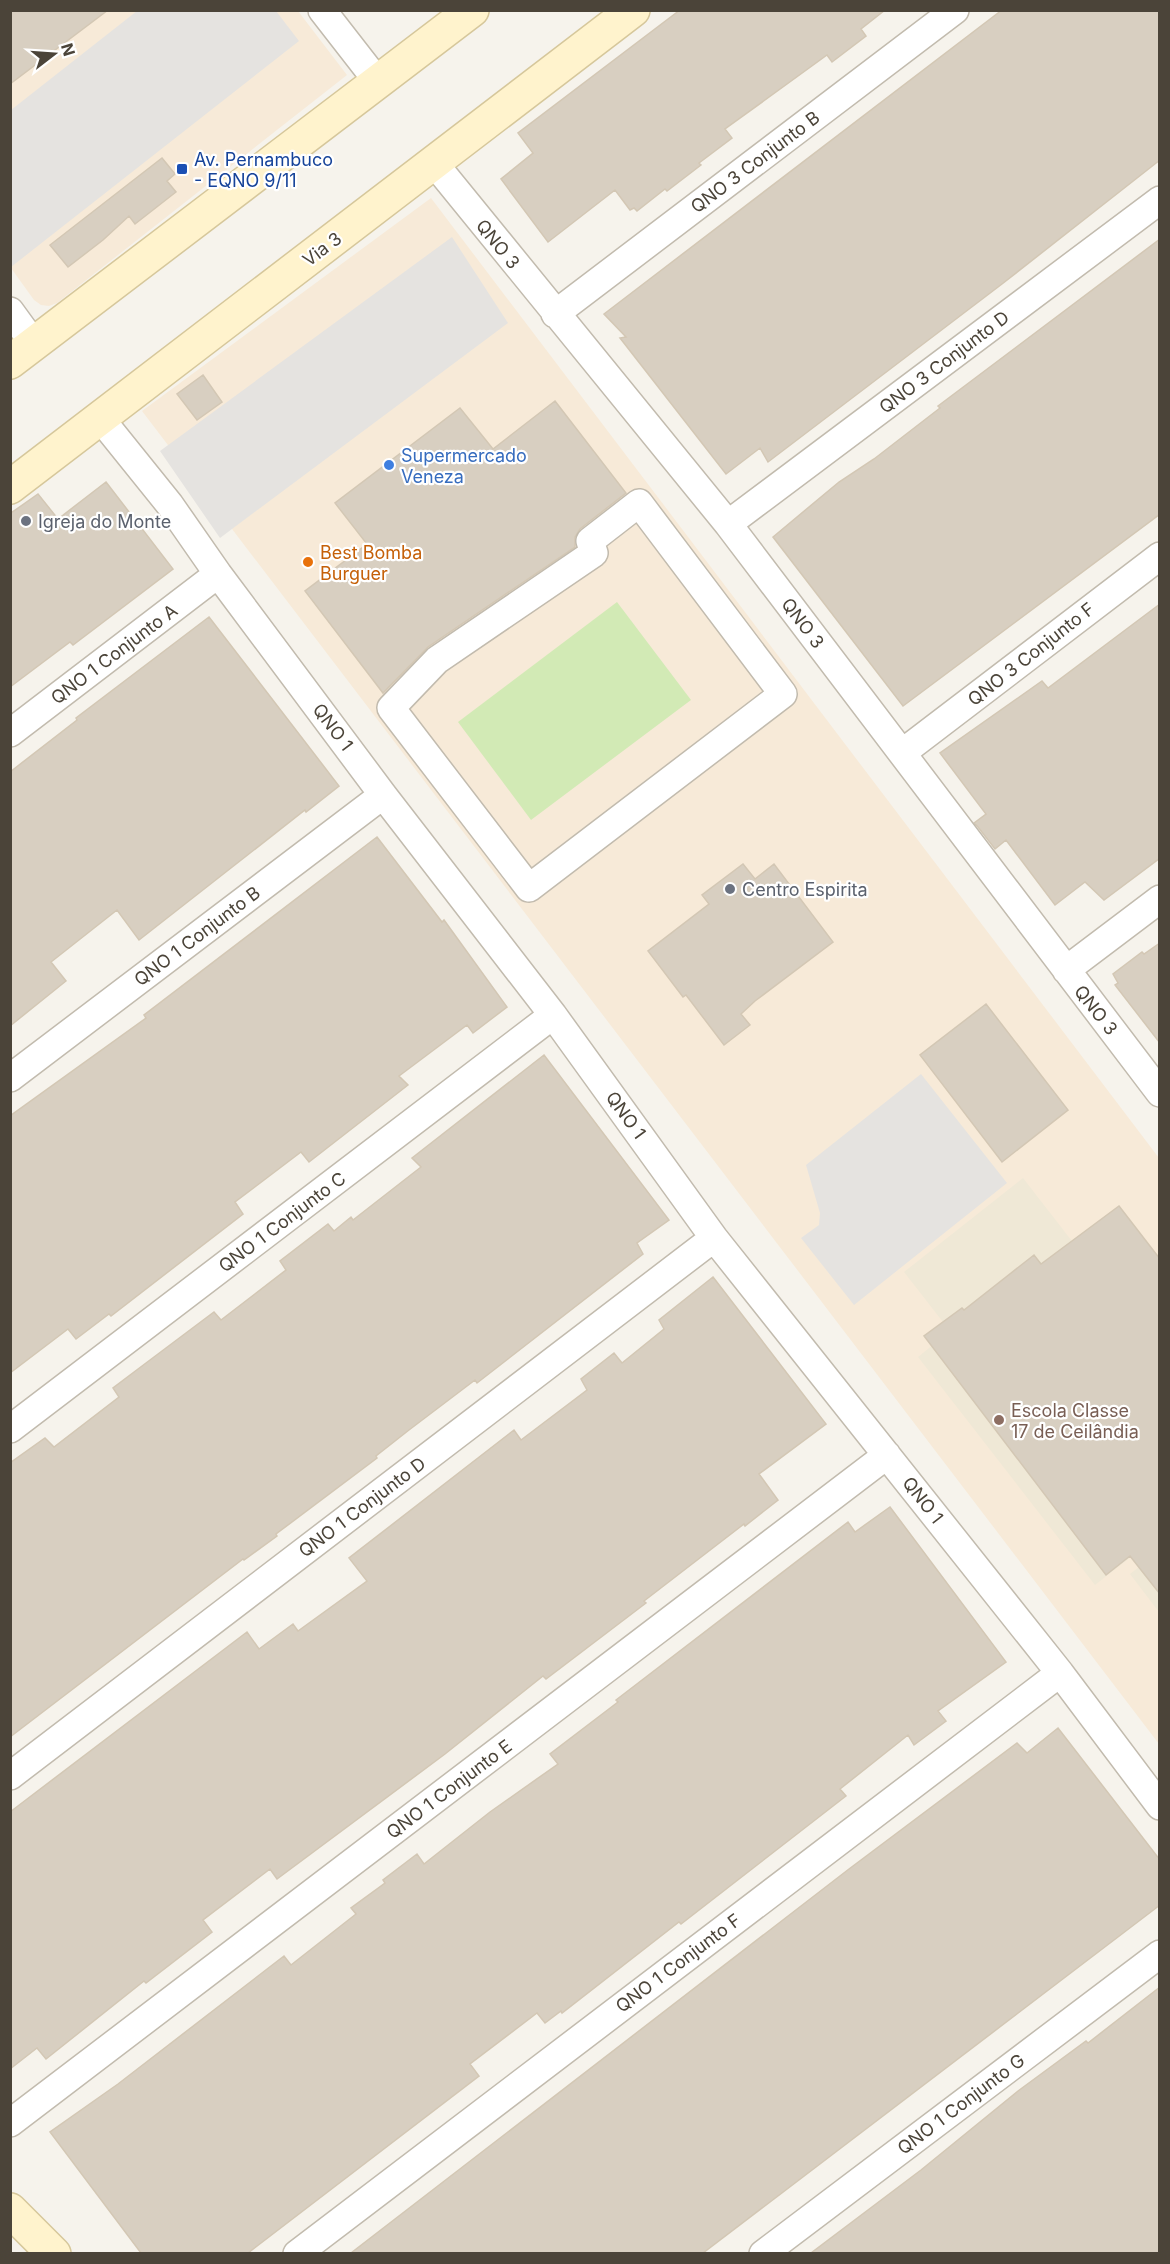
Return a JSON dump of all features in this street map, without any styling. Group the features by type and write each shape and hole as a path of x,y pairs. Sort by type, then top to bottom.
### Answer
{"main road":[{"path":"22,353 472,10"},
{"name":"Via 3","path":"10,487 633,10"},
{"path":"10,2210 54,2253"}],"street":[{"path":"322,10 378,82"},
{"name":"QNO 3 Conjunto B","path":"555,315 955,10"},
{"name":"QNO 3","path":"434,163 555,315 728,525 1160,1092"},
{"name":"QNO 3 Conjunto D","path":"728,525 1160,200"},
{"path":"10,311 22,353"},
{"name":"QNO 1","path":"100,418 170,505 218,574 383,795 553,1015 714,1238 1060,1673 1160,1806"},
{"path":"639,503 783,693 528,888 391,708 437,660 594,553 590,541 639,503"},
{"name":"QNO 3 Conjunto F","path":"902,753 1160,556"},
{"name":"QNO 1 Conjunto A","path":"10,733 218,574"},
{"name":"QNO 1 Conjunto B","path":"10,1078 383,795"},
{"path":"1066,970 1160,899"},
{"name":"QNO 1 Conjunto C","path":"10,1429 553,1015"},
{"name":"QNO 1 Conjunto D","path":"10,1776 714,1238"},
{"name":"QNO 1 Conjunto E","path":"10,2123 887,1455"},
{"name":"QNO 1 Conjunto F","path":"297,2253 1060,1673"},
{"name":"QNO 1 Conjunto G","path":"763,2253 1160,1954"}],"shaded area":[{"path":"10,11 298,11 347,75 57,303 49,306 41,305 34,300 11,268"},
{"path":"137,11 276,11 299,41 11,267 11,110"},
{"path":"431,198 1159,1158 1159,1744 142,411"},
{"path":"452,237 508,323 220,538 160,451"},
{"path":"921,1074 1007,1183 854,1305 801,1238 819,1225 820,1213 806,1165"},
{"name":"Escola Classe 17 de Ceilândia","path":"1023,1178 1075,1245 1159,1486 1159,1612 1130,1574 1144,1563 1136,1553 1095,1585 918,1357 950,1331 904,1272"}],"green space":[{"path":"617,602 691,700 531,820 458,722"}],"building":[{"path":"10,10 108,10 10,84"},
{"path":"680,10 885,10 861,29 866,36 832,62 827,55 725,129 732,138 667,191 665,189 637,211 634,208 630,210 615,190 548,242 501,179 533,153 518,133"},
{"path":"1002,10 1160,10 1160,160 1002,284 768,462 760,448 726,474 620,338 626,337 604,314"},
{"path":"162,158 175,174 167,181 176,192 135,224 129,216 68,267 50,245"},
{"path":"1160,239 1160,514 903,706 773,537 839,482 874,459 940,408 938,406"},
{"path":"203,375 222,402 197,420 177,394"},
{"path":"555,401 626,493 580,529 575,537 575,547 428,647 383,693 305,591 367,544 335,503 460,408 493,449"},
{"path":"106,482 173,569 73,645 70,642 10,687 11,513 38,494 58,519"},
{"path":"1160,604 1160,858 1104,900 1085,882 1055,905 1006,840 995,849 974,823 986,814 940,753 1042,681 1048,688"},
{"path":"209,617 339,786 139,940 117,910 51,962 66,981 10,1026 10,772 77,720 76,718"},
{"path":"377,837 442,922 444,920 507,1007 473,1033 467,1025 399,1076 408,1085 309,1162 301,1152 235,1202 243,1214 111,1316 109,1314 76,1339 68,1329 10,1373 10,1116 146,1018 144,1015"},
{"path":"743,864 755,879 774,864 833,942 741,1014 750,1025 724,1045 686,995 683,997 648,951 709,904 702,895"},
{"path":"1160,943 1160,1043 1115,985 1118,983 1113,974 1142,952 1144,954"},
{"path":"986,1004 1068,1110 1002,1162 920,1055"},
{"path":"544,1055 669,1220 637,1243 643,1254 477,1383 475,1380 409,1430 376,1456 377,1458 276,1534 277,1536 243,1559 10,1737 10,1463 45,1438 54,1447 119,1397 113,1388 214,1312 221,1320 286,1270 280,1261 328,1224 334,1231 351,1217 353,1220 421,1167 412,1158"},
{"name":"Escola Classe 17 de Ceilândia","path":"1119,1206 1160,1259 1160,1594 1130,1556 1106,1575 924,1336 962,1308 964,1310 1034,1255 1041,1264"},
{"path":"713,1277 826,1424 759,1474 778,1500 644,1601 646,1603 546,1679 543,1676 445,1754 277,1879 270,1869 203,1920 212,1932 146,1983 144,1981 46,2059 37,2048 10,2069 10,1812 247,1632 259,1649 293,1624 298,1631 367,1581 349,1558 514,1430 521,1440 587,1390 581,1379 614,1353 622,1363 664,1329 659,1320"},
{"path":"890,1507 1006,1662 938,1711 946,1721 914,1745 908,1735 840,1789 846,1796 681,1924 679,1922 562,2013 561,2011 545,2023 537,2013 470,2064 479,2076 248,2253 141,2253 50,2132 118,2084 284,1956 291,1965 356,1914 351,1908 385,1883 383,1880 417,1854 424,1864 490,1812 558,1764 550,1754 618,1702 616,1700 848,1522 855,1532"},
{"path":"1058,1728 1160,1860 1160,1905 703,2253 351,2253 849,1869 1017,1743 1027,1753"},
{"path":"1160,1987 1160,2253 811,2253 921,2170 1018,2091 1086,2041 1088,2043"}],"place":[{"name":"Av. Pernambuco - EQNO 9/11","path":"182,169"},
{"name":"Supermercado Veneza","path":"389,465"},
{"name":"Igreja do Monte","path":"26,521"},
{"name":"Best Bomba Burguer","path":"308,562"},
{"name":"Centro Espirita","path":"730,889"},
{"name":"Escola Classe 17 de Ceilândia","path":"999,1420"}]}
